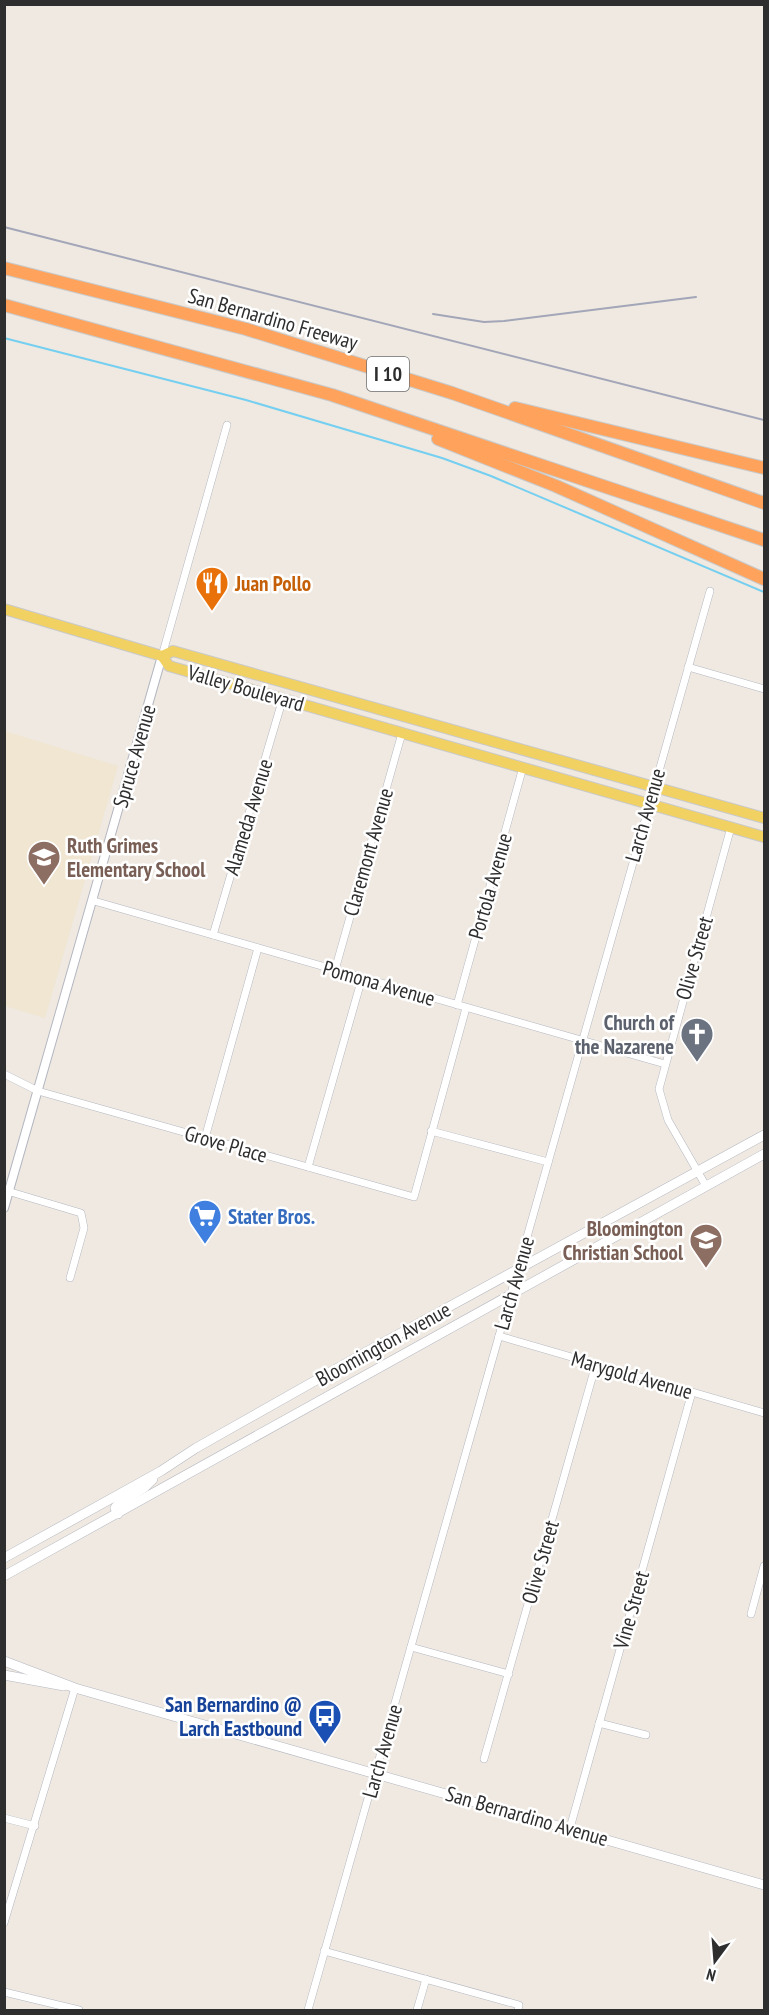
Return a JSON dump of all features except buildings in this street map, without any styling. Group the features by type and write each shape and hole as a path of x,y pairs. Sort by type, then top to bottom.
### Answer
{"highway":[{"name":"San Bernardino Freeway","path":"4,268 246,329 452,393 765,503"},
{"name":"I 10","path":"4,305 131,338 342,398 765,540"},
{"path":"452,393 765,468"},
{"path":"342,398 356,411 440,439 546,482 765,579"}],"main road":[{"path":"4,609 162,656"},
{"name":"Valley Boulevard","path":"765,818 196,657 173,651 162,656 169,666 765,837"},
{"name":"Bloomington Avenue","path":"4,1558 161,1471 196,1448 765,1135"},
{"name":"Bloomington Avenue","path":"4,1576 296,1415 349,1382 511,1296 765,1154"},
{"path":"287,1398 296,1415"},
{"path":"118,1514 115,1508 118,1504 144,1488 161,1471"},
{"path":"4,1661 75,1688"},
{"path":"4,1675 26,1681 75,1688"},
{"name":"San Bernardino Avenue","path":"75,1688 765,1885"}],"street":[{"name":"Spruce Avenue","path":"4,1208 7,1191 94,901 227,425"},
{"name":"Larch Avenue","path":"308,2010 511,1296 648,803 710,591"},
{"path":"688,667 765,689"},
{"name":"Alameda Avenue","path":"213,935 283,698"},
{"name":"Claremont Avenue","path":"335,970 402,733"},
{"name":"Portola Avenue","path":"457,1005 523,767"},
{"name":"Olive Street","path":"706,1186 664,1109 659,1089 664,1064 732,827"},
{"name":"Pomona Avenue","path":"94,901 664,1064"},
{"path":"205,1138 258,948"},
{"path":"308,1167 362,978"},
{"path":"466,1008 431,1131 548,1162"},
{"name":"Grove Place","path":"4,1074 38,1091 414,1197 431,1131"},
{"path":"7,1191 81,1213 84,1228 70,1278"},
{"name":"Marygold Avenue","path":"499,1336 765,1413"},
{"name":"Olive Street","path":"484,1759 596,1364"},
{"name":"Vine Street","path":"570,1828 692,1392"},
{"path":"751,1614 765,1566"},
{"path":"411,1647 509,1674"},
{"path":"4,1923 75,1688"},
{"path":"599,1723 646,1736"},
{"path":"4,1818 35,1826"},
{"path":"324,1951 519,2008"},
{"path":"417,2010 426,1979"},
{"path":"4,1992 79,2010"}],"shaded area":[{"name":"Ruth Grimes Elementary School","path":"5,731 118,766 45,1018 5,1006"}],"waterway":[{"path":"4,338 246,400 442,458 491,476 764,592"}],"railway":[{"path":"4,227 764,420"},
{"path":"433,314 484,322 504,321 696,297"}],"place":[{"name":"Juan Pollo","path":"212,612"},
{"name":"Ruth Grimes Elementary School","path":"44,886"},
{"name":"Church of the Nazarene","path":"697,1063"},
{"name":"Stater Bros.","path":"205,1245"},
{"name":"Bloomington Christian School","path":"706,1269"},
{"name":"San Bernardino @ Larch Eastbound","path":"325,1745"}]}
